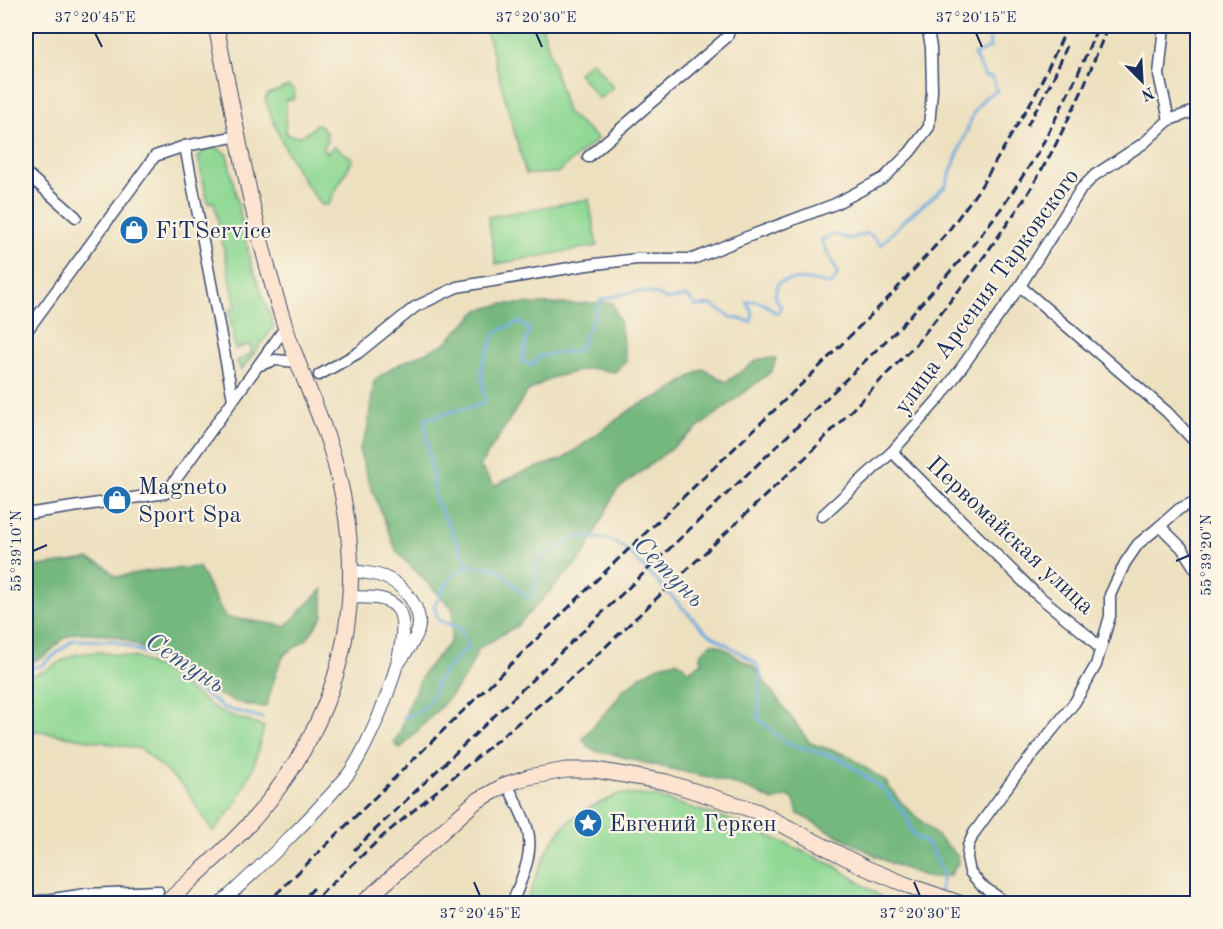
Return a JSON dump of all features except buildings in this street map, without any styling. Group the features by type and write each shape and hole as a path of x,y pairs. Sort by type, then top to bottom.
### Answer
{"main road":[{"path":"162,897 250,823 270,799 304,750 334,683 344,645 350,597 351,571 346,508 322,423 285,328 261,245 216,26"},
{"path":"362,903 465,809 507,784 544,773 595,770 686,788 756,811 866,868 907,885 962,903"}],"street":[{"path":"588,157 727,37 731,26"},
{"path":"319,375 358,353 415,308 457,287 637,259 693,259 835,204 884,178 910,152 929,128 932,92 931,47 927,26"},
{"path":"1164,26 1159,75 1169,120"},
{"name":"улица Арсения Тарковского","path":"822,516 892,452 941,396 1020,286 1081,189 1095,175 1144,143 1169,120 1197,110"},
{"path":"26,332 155,156 185,146 238,136"},
{"path":"185,146 233,399"},
{"path":"26,174 76,217"},
{"path":"1020,286 1167,412 1197,445"},
{"path":"26,514 166,493 285,328"},
{"path":"260,365 275,360 298,362"},
{"name":"Первомайская улица","path":"892,452 1035,593 1088,636 1100,649"},
{"path":"1008,903 981,885 970,872 967,858 968,846 974,833 1016,775 1075,702 1096,665 1110,616 1110,595 1125,563 1138,544 1179,509 1197,500"},
{"path":"1160,526 1182,548 1197,573"},
{"path":"351,571 387,578 403,590 417,610 419,625 415,639 394,669"},
{"path":"220,903 309,817 347,776 360,759 373,731 394,669 404,627 401,614 394,605 384,599 350,597"},
{"path":"507,784 528,831 529,843 526,866 512,903"},
{"path":"26,903 86,894 162,897"}],"green space":[{"path":"485,26 542,26 567,112 598,139 557,173 526,174"},
{"path":"940,26 981,26 982,32 944,37"},
{"path":"592,61 613,87 599,99 578,73"},
{"path":"288,86 294,90 295,96 294,99 286,100 286,134 302,135 316,124 321,125 327,134 325,137 328,141 322,148 327,153 334,146 353,159 328,205 322,205 296,168 282,142 265,99 268,94"},
{"path":"215,147 227,154 251,263 274,327 241,370 237,361 252,353 250,344 235,349 229,310 236,307 214,202 208,203 198,157 207,148"},
{"path":"589,199 597,246 496,264 488,217"},
{"path":"612,302 620,323 626,361 615,372 590,368 551,378 527,392 480,466 494,486 520,473 563,459 633,408 666,393 703,369 726,382 759,359 776,358 772,371 616,491 584,555 517,626 479,648 467,674 448,699 400,749 394,743 424,672 451,641 453,609 397,552 369,482 359,450 367,432 374,381 393,367 444,344 479,310 503,304"},
{"path":"89,559 105,566 116,577 148,571 199,567 225,617 286,626 323,589 323,616 306,640 285,654 278,667 266,707 249,705 215,693 150,652 116,637 76,633 63,640 41,658 26,660 26,568"},
{"path":"711,643 752,665 810,743 847,755 885,781 899,800 957,855 958,863 950,875 931,878 886,861 798,814 794,800 788,796 773,801 736,785 597,751 587,745 583,738 618,698 621,691 640,676 661,665 676,661 689,671 702,662 700,655"},
{"path":"98,652 138,658 160,669 219,711 264,727 253,768 236,804 213,832 185,788 141,749 26,729 26,675 40,673 74,655"},
{"path":"618,794 654,796 743,824 835,866 890,903 526,903 540,866 560,831 580,813"}],"waterway":[{"path":"469,566 435,498 425,419 485,403 481,367 496,332 518,322 529,329 522,361 533,365 540,356 579,350 601,300 618,295 643,292 667,300 687,296 696,306 712,305 731,317 751,322 753,314 747,302 760,302 777,314 781,308 775,296 778,283 798,280 832,285 838,273 821,240 833,234 849,239 868,233 881,245 903,221 945,187 974,112 985,97 997,91 993,78 985,76 974,55 990,48 988,26"},
{"name":"Сетунь","path":"404,718 422,709 431,699 438,679 461,653 469,648 460,628 438,620 434,606 453,574 469,566 499,569 527,598 533,594 541,558 578,536 610,540 625,548 705,631 756,663 761,676 758,718 786,743 841,759 884,790 907,816 912,834 929,845 943,872 940,892"},
{"name":"Сетунь","path":"26,668 41,666 73,640 114,641 150,655 224,708 263,718"}],"railway":[{"path":"266,904 891,295 946,234 980,188 1035,95 1068,26"},
{"path":"354,850 898,329 967,253 1003,206 1038,153 1077,76 1098,26"},
{"path":"310,904 383,836 582,669 806,457 916,344 971,275 1026,197 1053,150 1081,93 1108,26"},
{"path":"1027,126 1052,81 1067,46"},
{"path":"298,904 315,887"}],"place":[{"name":"FiTService","path":"134,230"},
{"name":"Magneto Sport Spa","path":"117,500"},
{"name":"Евгений Геркен","path":"588,823"}]}
